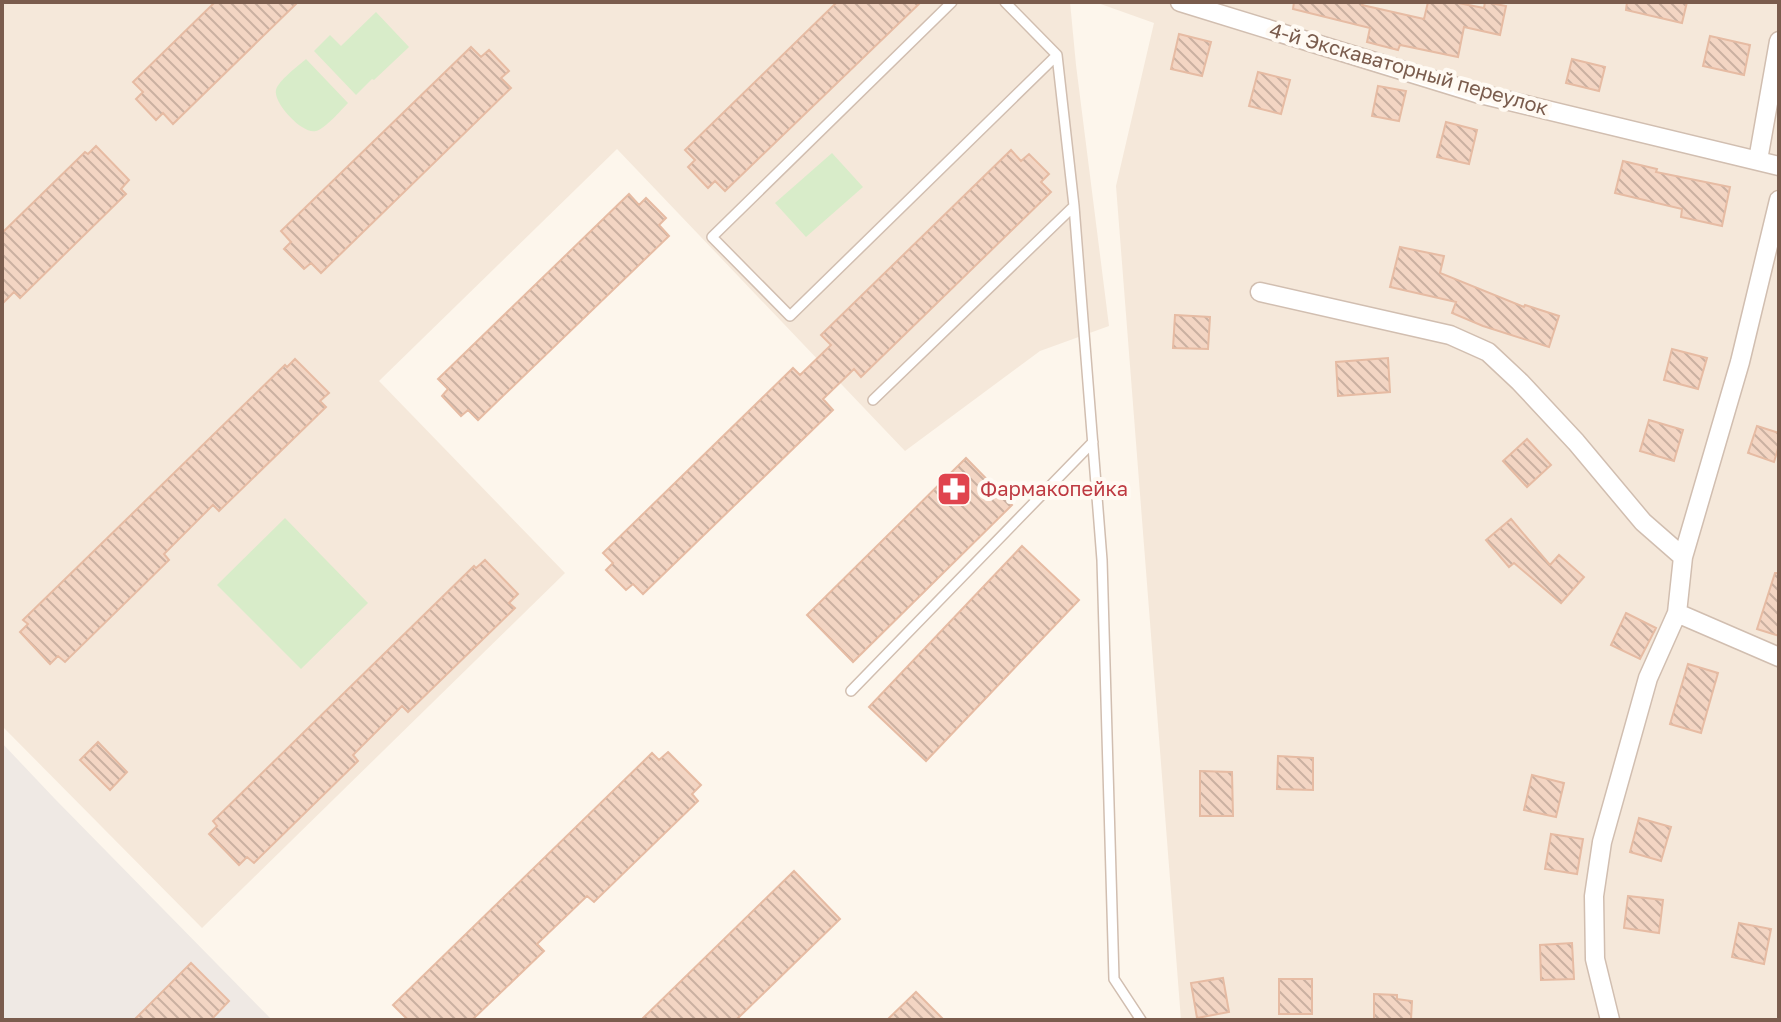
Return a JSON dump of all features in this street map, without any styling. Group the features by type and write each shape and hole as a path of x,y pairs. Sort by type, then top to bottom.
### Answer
{"street":[{"name":"4-й Экскаваторный переулок","path":"1180,2 1476,93 1779,166"},
{"path":"1758,160 1779,41"},
{"path":"1610,1020 1595,959 1594,896 1602,842 1648,678 1677,613 1683,557 1740,362 1779,200"},
{"path":"1260,292 1450,335 1488,352 1576,442 1643,522 1683,557"},
{"path":"1677,613 1779,657"}],"lane":[{"path":"952,2 712,237 790,316 1057,55"},
{"path":"1005,2 1057,55 1074,206 1102,560 1114,979 1141,1020"},
{"path":"873,400 1074,206"},
{"path":"851,691 1093,442"}],"shaded area":[{"path":"2,2 1070,2 1109,326 1040,351 905,451 617,149 379,381 565,573 202,928 2,726"},
{"path":"1095,2 1779,2 1779,1020 1181,1020 1116,186 1154,23"},
{"path":"2,743 55,799 272,1020 2,1020"}],"green space":[{"path":"376,12 409,47 356,95 314,51 330,35 341,46"},
{"path":"306,59 348,103 316,131 297,123 276,96 280,82"},
{"path":"832,153 863,187 806,237 775,203"},
{"path":"285,518 368,603 301,669 217,585"}],"building":[{"path":"215,2 298,2 173,124 163,113 156,120 136,99 143,92 133,82"},
{"path":"837,2 921,2 725,191 715,181 708,188 688,167 695,160 685,150"},
{"path":"1294,2 1363,2 1362,5 1424,19 1428,2 1453,2 1484,8 1485,2 1506,6 1500,35 1464,27 1458,57 1400,45 1398,50 1367,42 1370,28 1293,9"},
{"path":"1627,2 1687,2 1682,23 1626,10"},
{"path":"1179,34 1211,42 1202,76 1171,69"},
{"path":"1710,36 1750,45 1744,75 1703,66"},
{"path":"471,47 481,57 489,50 509,71 501,78 511,88 321,273 311,263 304,269 284,249 291,242 281,231"},
{"path":"1572,59 1605,67 1599,91 1566,83"},
{"path":"1258,72 1290,80 1281,114 1249,106"},
{"path":"1378,86 1406,91 1399,121 1372,116"},
{"path":"1446,122 1477,130 1469,164 1437,157"},
{"path":"96,146 129,180 121,189 126,194 20,298 14,292 2,304 2,233 85,152 88,154"},
{"path":"1011,150 1021,161 1029,154 1049,174 1041,182 1051,192 861,377 854,369 823,399 833,410 643,594 633,584 626,590 606,570 613,563 603,553 793,368 800,375 831,345 821,335"},
{"path":"1623,161 1657,169 1656,172 1730,187 1722,226 1681,217 1682,209 1615,193"},
{"path":"629,194 639,205 646,198 666,218 659,225 669,236 478,420 468,410 461,416 442,396 448,389 438,379"},
{"path":"1400,247 1444,256 1440,273 1524,307 1559,316 1549,347 1452,313 1456,302 1390,287"},
{"path":"1175,315 1210,317 1208,349 1173,348"},
{"path":"1672,349 1707,358 1698,389 1664,380"},
{"path":"1388,358 1390,392 1338,396 1336,362"},
{"path":"295,359 329,393 320,401 326,407 219,511 213,505 164,554 169,560 65,662 58,656 50,664 20,632 28,624 23,620 285,365 287,367"},
{"path":"1649,420 1683,430 1674,461 1640,451"},
{"path":"1757,426 1779,433 1774,462 1748,453"},
{"path":"1527,439 1551,465 1527,487 1503,461"},
{"path":"966,458 1012,505 853,662 807,615"},
{"path":"1511,519 1550,565 1559,555 1584,577 1561,603 1514,563 1509,567 1486,540"},
{"path":"1022,546 1079,600 926,761 869,707"},
{"path":"485,560 518,594 509,603 515,608 408,712 402,706 353,755 358,761 254,863 247,857 239,865 209,834 217,826 213,821 474,566 476,568"},
{"path":"1775,573 1779,573 1779,636 1757,629"},
{"path":"1626,613 1656,628 1640,659 1611,645"},
{"path":"1688,664 1718,673 1701,733 1670,724"},
{"path":"98,742 127,772 110,790 80,760"},
{"path":"668,752 701,785 692,794 698,801 594,902 587,896 537,944 544,951 472,1020 408,1020 393,1005 652,753 659,760"},
{"path":"1278,756 1313,758 1313,790 1277,789"},
{"path":"1200,771 1232,772 1233,816 1200,816"},
{"path":"1532,775 1564,783 1556,817 1524,810"},
{"path":"1639,818 1671,827 1661,861 1630,852"},
{"path":"1551,834 1583,839 1577,874 1545,869"},
{"path":"794,871 840,919 736,1020 641,1020"},
{"path":"1628,896 1663,900 1659,933 1624,928"},
{"path":"1739,923 1771,929 1764,964 1732,957"},
{"path":"1572,943 1574,979 1541,980 1540,945"},
{"path":"191,963 229,1001 211,1020 134,1020"},
{"path":"1223,978 1229,1012 1197,1018 1191,983"},
{"path":"1279,979 1312,979 1312,1014 1279,1014"},
{"path":"916,992 944,1020 887,1020"},
{"path":"1374,994 1397,995 1397,999 1412,1001 1411,1020 1374,1020"}],"place":[{"name":"Фармакопейка","path":"954,489"}]}
